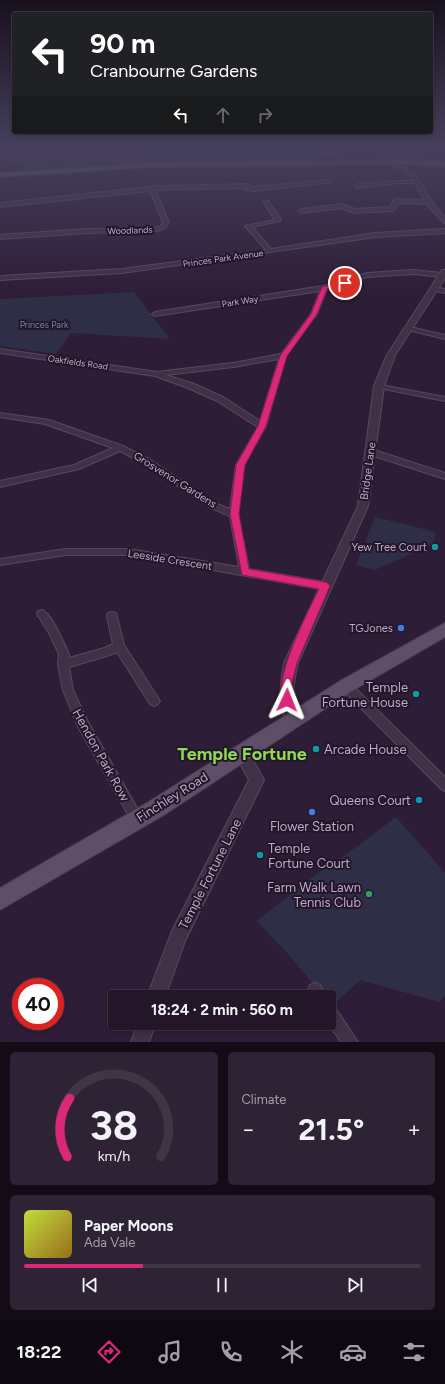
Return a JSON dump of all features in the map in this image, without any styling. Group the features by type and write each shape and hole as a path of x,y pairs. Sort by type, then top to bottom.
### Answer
{"main road":[{"name":"Finchley Road","path":"0,900 137,819 242,754 346,686 445,629"}],"street":[{"path":"0,206 89,197"},
{"name":"Woodlands","path":"0,237 86,231 154,230 163,227 166,222 155,197"},
{"path":"426,197 445,221"},
{"path":"301,211 340,204 354,211 370,211 392,209 396,204 396,201 429,202"},
{"path":"266,202 278,219 277,221 248,226 270,251"},
{"name":"Princes Park Avenue","path":"0,278 126,270 270,251 375,234 445,231"},
{"name":"Park Way","path":"155,314 324,288 367,275 413,272 444,273"},
{"name":"Bridge Lane","path":"292,720 287,700 287,683 291,663 363,506 379,386 391,355 440,290 444,273"},
{"path":"245,572 234,514 240,465 262,426 283,356 314,314 324,288"},
{"path":"410,328 445,337"},
{"name":"Oakfields Road","path":"0,351 156,374 220,399 262,426"},
{"name":"Oakfields Road","path":"156,374 233,365 283,356"},
{"path":"379,386 445,399"},
{"name":"Grosvenor Gardens","path":"0,415 46,422 120,448 146,461 214,506 234,514"},
{"path":"0,484 76,467 120,448"},
{"path":"371,452 445,476"},
{"name":"Leeside Crescent","path":"0,562 66,552 129,552 325,586"},
{"name":"Hendon Park Row","path":"42,614 53,631 64,654 63,664 68,690 82,725 137,819"},
{"path":"112,616 119,646 154,701"},
{"path":"63,664 107,652 119,646"},
{"path":"346,686 445,784"},
{"name":"Temple Fortune Lane","path":"159,990 178,937 257,780 242,754"},
{"path":"336,1021 350,1042"},
{"path":"140,1042 144,1030"}],"green space":[{"name":"Princes Park","path":"134,292 170,339 71,333 56,354 0,346 0,299"},
{"path":"375,517 436,532 433,544 375,570 356,565"},
{"name":"Farm Walk Lawn Tennis Club","path":"396,817 445,873 445,996 439,1002 360,980 336,1002 336,990 318,990 289,955 257,921 323,869 331,866"}],"place":[{"name":"Yew Tree Court","path":"435,547"},
{"name":"TGJones","path":"401,628"},
{"name":"Temple Fortune House","path":"416,694"},
{"name":"Arcade House","path":"316,749"},
{"name":"Queens Court","path":"419,800"},
{"name":"Flower Station","path":"312,812"},
{"name":"Temple Fortune Court","path":"260,855"},
{"name":"Farm Walk Lawn Tennis Club","path":"369,894"}],"district":[{"name":"Temple Fortune","path":"242,754"}],"route":[{"path":"287,700 287,683 291,663 325,586 245,572 234,514 240,465 262,426 283,356 314,314 324,288 345,283"}]}
